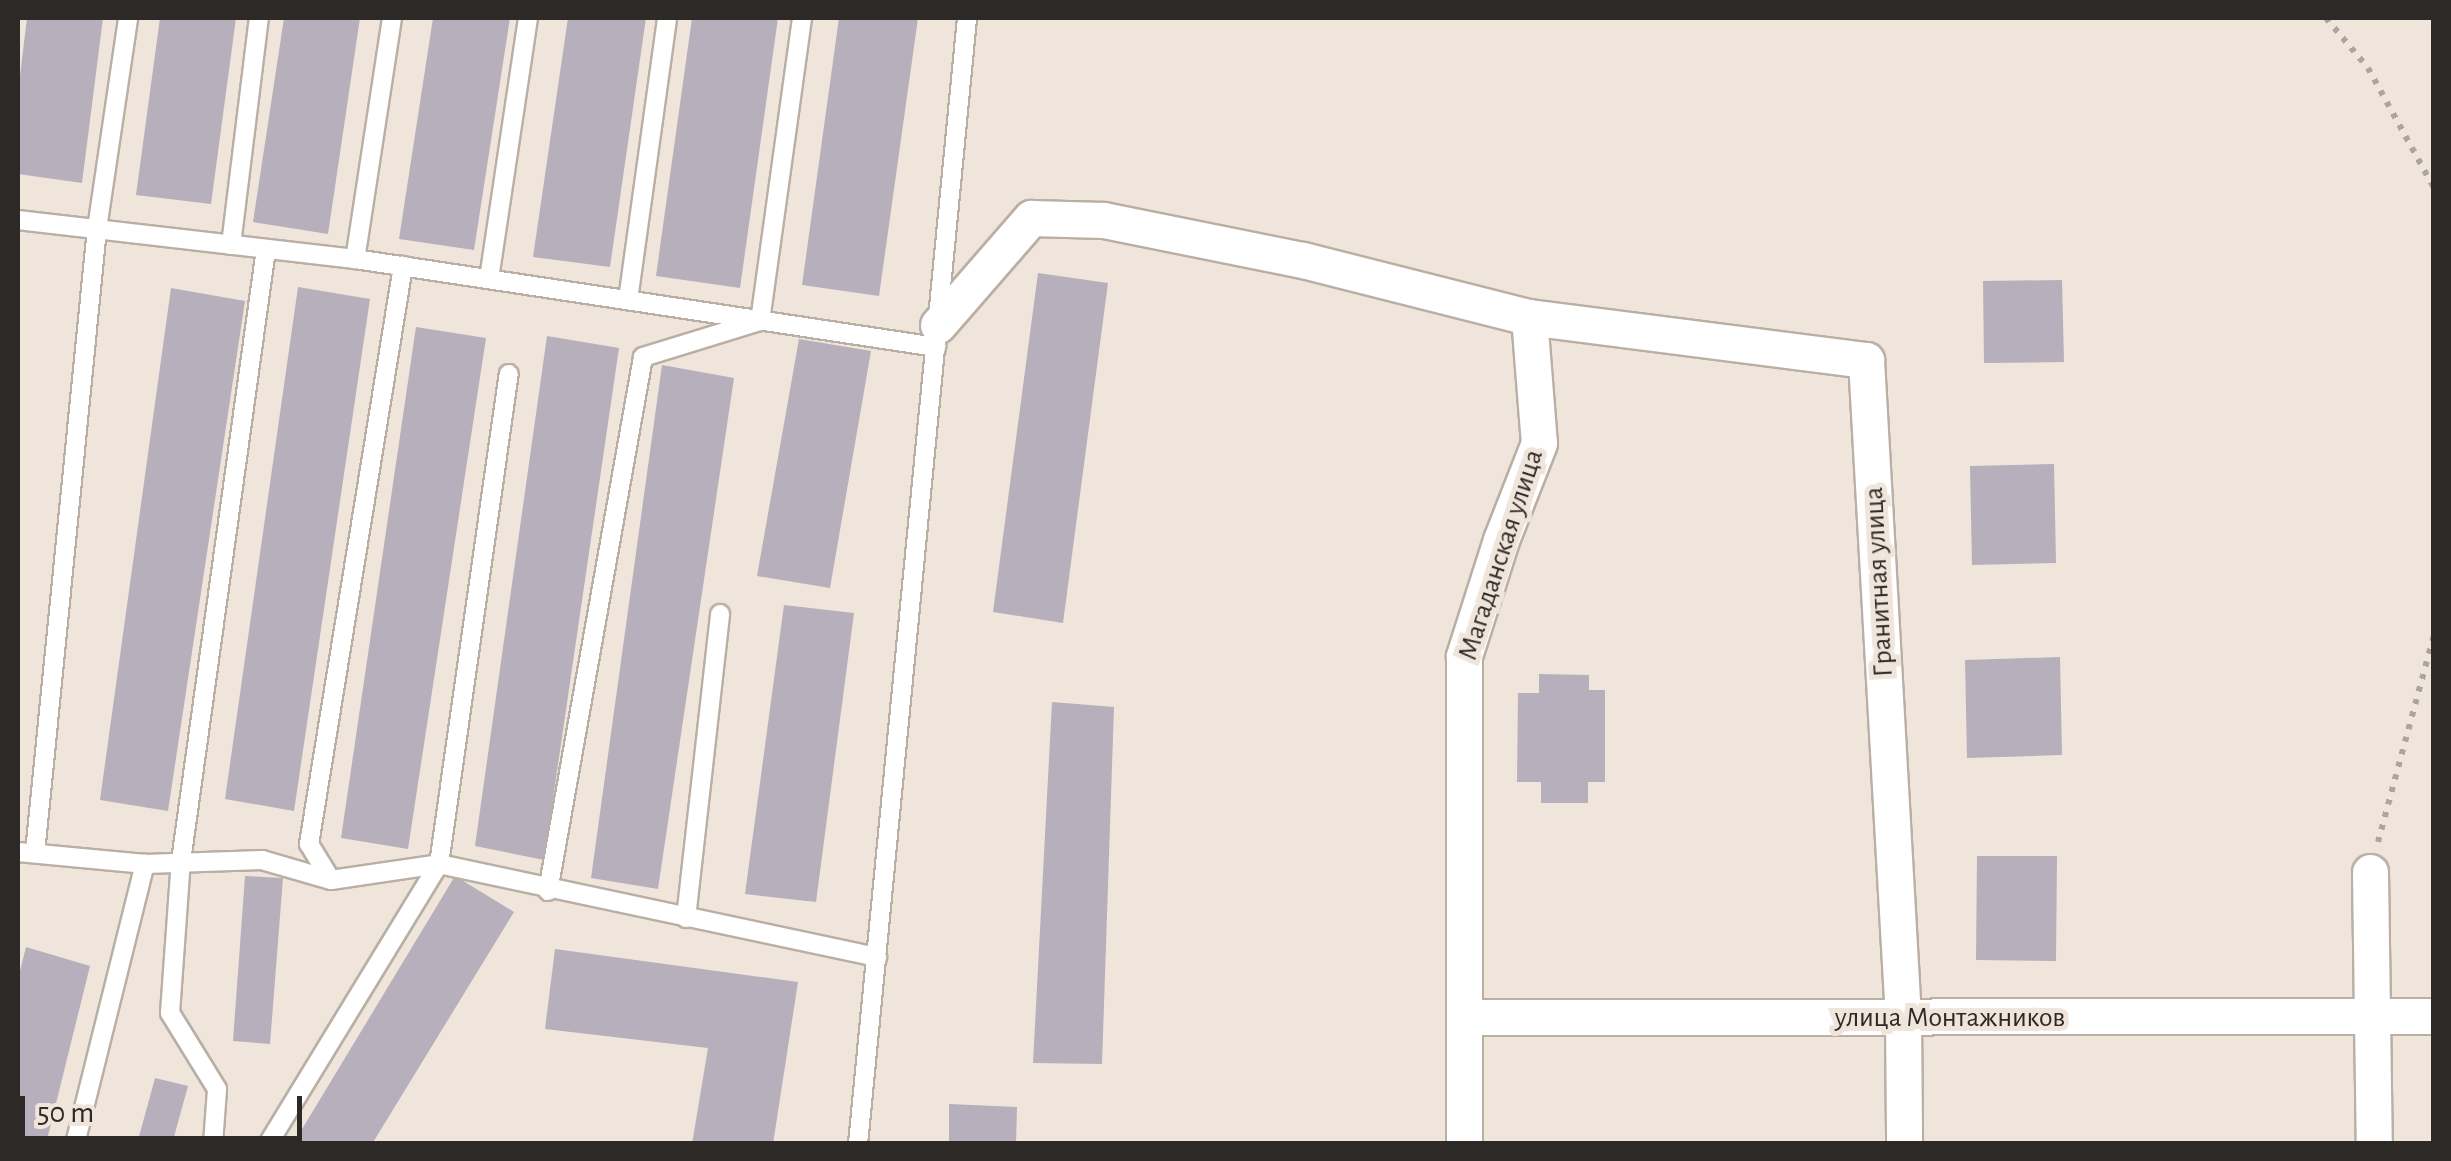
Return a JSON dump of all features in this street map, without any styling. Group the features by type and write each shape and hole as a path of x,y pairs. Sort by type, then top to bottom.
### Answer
{"street":[{"path":"937,336 1031,218 1122,223 1302,260 1529,317"},
{"name":"Магаданская улица","path":"1464,1144 1464,656 1501,540 1539,443 1529,317"},
{"name":"Гранитная улица","path":"1529,317 1866,360 1903,1018 1904,1144"},
{"path":"2370,872 2374,1144"},
{"name":"улица Монтажников","path":"1467,1017 2434,1016"}],"lane":[{"path":"128,18 97,229 26,853 145,864 262,860 331,880 439,864 548,891 877,957"},
{"path":"230,245 258,18"},
{"path":"355,259 392,18"},
{"path":"489,279 528,18"},
{"path":"628,300 667,18"},
{"path":"760,321 802,18"},
{"path":"858,1144 967,18"},
{"path":"18,220 355,259 760,321 937,336"},
{"path":"212,1144 217,1089 170,1013 182,860 266,248"},
{"path":"331,880 309,844 403,266"},
{"path":"548,891 643,357 760,321"},
{"path":"268,1144 439,864 508,374"},
{"path":"686,918 720,614"},
{"path":"75,1144 145,864"}],"path":[{"path":"2326,18 2368,68 2434,188"},
{"path":"2370,872 2434,634"}],"building":[{"path":"27,18 103,18 82,183 18,174 18,92"},
{"path":"160,18 236,18 211,204 136,195"},
{"path":"284,18 360,18 328,234 253,222"},
{"path":"433,18 510,18 474,250 399,239"},
{"path":"568,18 646,18 610,267 533,257"},
{"path":"692,18 778,18 740,288 656,276"},
{"path":"839,18 918,18 879,296 802,285"},
{"path":"1038,273 1108,283 1063,623 993,612"},
{"path":"2062,280 2064,362 1984,363 1983,281"},
{"path":"298,287 370,299 294,811 225,799"},
{"path":"171,288 245,301 168,811 100,800"},
{"path":"416,327 486,338 408,849 341,838"},
{"path":"547,336 619,348 544,860 475,846"},
{"path":"799,339 871,351 830,588 757,576"},
{"path":"662,365 734,378 658,889 591,878"},
{"path":"2054,464 2056,563 1972,565 1970,466"},
{"path":"784,605 854,613 816,902 745,894"},
{"path":"2060,657 2062,755 1967,758 1965,660"},
{"path":"1539,674 1589,675 1589,690 1605,690 1605,782 1588,782 1588,803 1541,803 1541,782 1517,782 1518,693 1539,693"},
{"path":"1052,702 1114,707 1102,1064 1033,1063"},
{"path":"1977,856 2057,856 2056,961 1976,960"},
{"path":"245,876 283,878 270,1044 233,1041"},
{"path":"455,876 514,912 372,1144 293,1144"},
{"path":"26,947 90,966 46,1144 18,1144 18,979"},
{"path":"555,949 798,982 773,1144 692,1144 708,1048 545,1029"},
{"path":"155,1078 188,1086 172,1144 137,1144"},
{"path":"949,1104 1017,1107 1016,1144 949,1144"}]}
